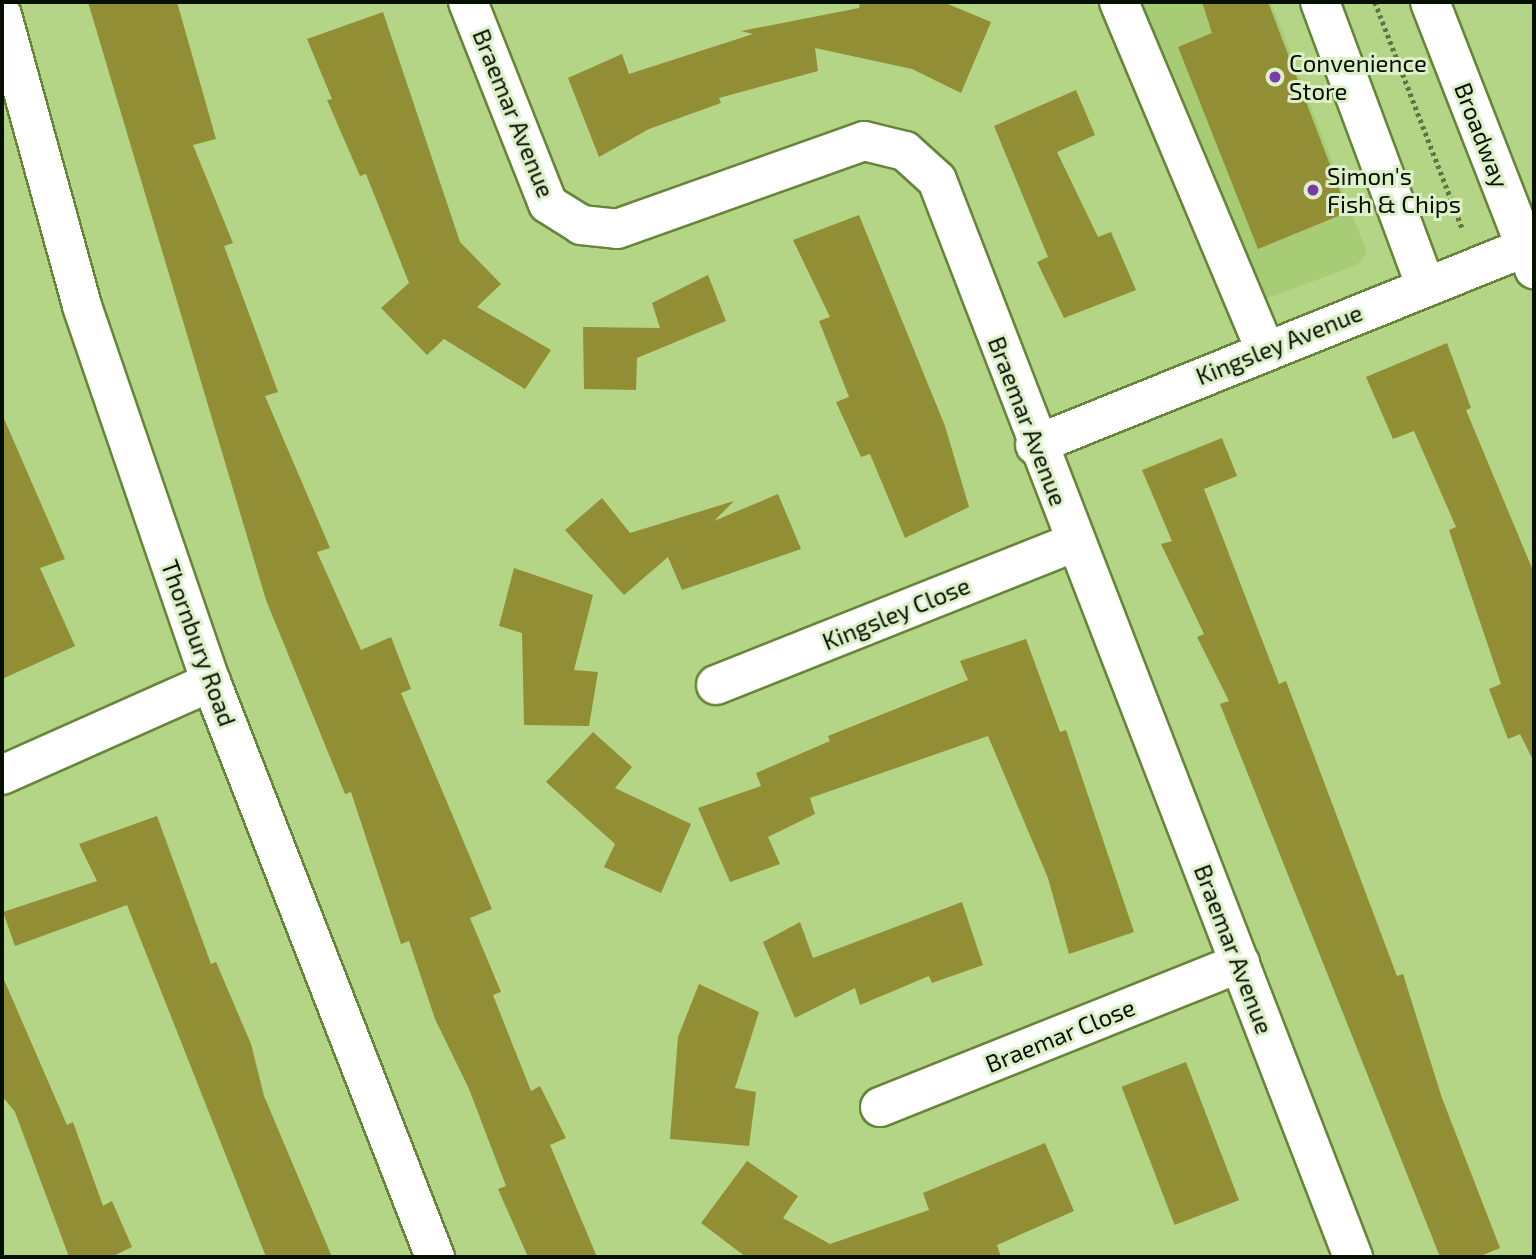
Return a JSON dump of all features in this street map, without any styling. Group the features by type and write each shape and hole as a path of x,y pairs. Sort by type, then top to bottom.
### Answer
{"street":[{"name":"Braemar Avenue","path":"468,2 548,204 580,225 617,229 864,141 905,151 937,180 1035,444 1076,542 1353,1257"},
{"path":"1119,2 1265,349"},
{"path":"1320,2 1425,285"},
{"name":"Broadway","path":"1430,2 1530,258"},
{"name":"Thornbury Road","path":"2,15 82,306 211,682 435,1257"},
{"name":"Kingsley Avenue","path":"1035,444 1476,265 1530,258"},
{"name":"Kingsley Close","path":"716,685 1076,542"},
{"path":"2,775 211,682"},
{"name":"Braemar Close","path":"880,1107 1240,963"}],"path":[{"path":"1375,2 1476,265"}],"shaded area":[{"path":"1103,2 1271,2 1367,253 1357,265 1235,310"}],"building":[{"path":"88,2 177,2 216,139 193,145 233,243 224,246 278,392 265,396 330,548 317,552 361,650 391,637 411,689 401,693 492,909 470,918 501,992 493,995 531,1091 540,1086 566,1138 550,1145 597,1257 528,1257 498,1189 506,1186 469,1089 435,1019 409,941 401,944 351,792 345,794 266,600"},
{"path":"860,2 943,2 991,22 961,93 912,69 815,48 818,71 719,98 721,103 649,129 599,157 568,78 622,54 629,74 753,34 741,31 859,8"},
{"path":"1202,2 1268,2 1348,212 1258,249 1178,47 1212,33"},
{"path":"383,12 460,242 501,284 477,307 551,350 525,389 444,339 427,355 381,308 409,283 366,174 360,176 327,100 332,99 307,39"},
{"path":"1076,90 1095,135 1057,152 1098,237 1111,232 1136,290 1064,318 1037,262 1048,257 994,126"},
{"path":"859,215 945,426 969,507 905,538 870,454 861,457 836,402 849,397 819,321 830,317 793,240"},
{"path":"708,275 726,321 637,358 636,390 584,389 583,327 660,328 652,303"},
{"path":"1447,343 1471,408 1466,410 1534,573 1534,762 1520,734 1508,739 1489,689 1501,684 1449,530 1456,527 1414,431 1393,439 1366,377"},
{"path":"2,414 65,559 40,568 75,646 2,679"},
{"path":"1222,438 1237,476 1204,489 1279,684 1286,681 1397,976 1403,974 1442,1098 1500,1248 1478,1257 1440,1257 1220,704 1229,701 1197,637 1204,634 1161,544 1172,541 1142,470"},
{"path":"778,494 801,549 682,590 668,557 624,595 565,530 602,498 630,533 734,501 714,521"},
{"path":"514,568 593,595 574,670 598,672 589,726 524,725 522,633 499,626"},
{"path":"1026,639 1060,732 1066,730 1134,932 1069,954 1048,878 988,736 810,798 815,814 768,837 780,864 730,882 698,808 761,786 756,773 830,741 828,736 968,680 960,661"},
{"path":"593,732 632,767 615,788 691,824 661,893 604,867 615,844 546,782"},
{"path":"157,816 211,964 216,962 251,1044 264,1096 332,1257 266,1257 127,905 15,946 3,912 97,881 79,844"},
{"path":"962,902 983,965 932,983 929,976 860,1005 855,988 795,1018 763,942 800,922 813,958"},
{"path":"2,975 67,1125 73,1122 103,1206 112,1201 132,1247 111,1257 69,1257 15,1112 2,1096"},
{"path":"699,984 759,1012 735,1088 756,1092 749,1146 670,1139 678,1037"},
{"path":"1186,1062 1239,1200 1175,1225 1122,1087"},
{"path":"1045,1143 1074,1211 997,1245 1001,1257 746,1257 701,1223 747,1161 798,1196 783,1218 830,1244 929,1210 923,1193"}],"place":[{"name":"Convenience Store","path":"1275,77"},
{"name":"Simon's Fish & Chips","path":"1313,190"}]}
